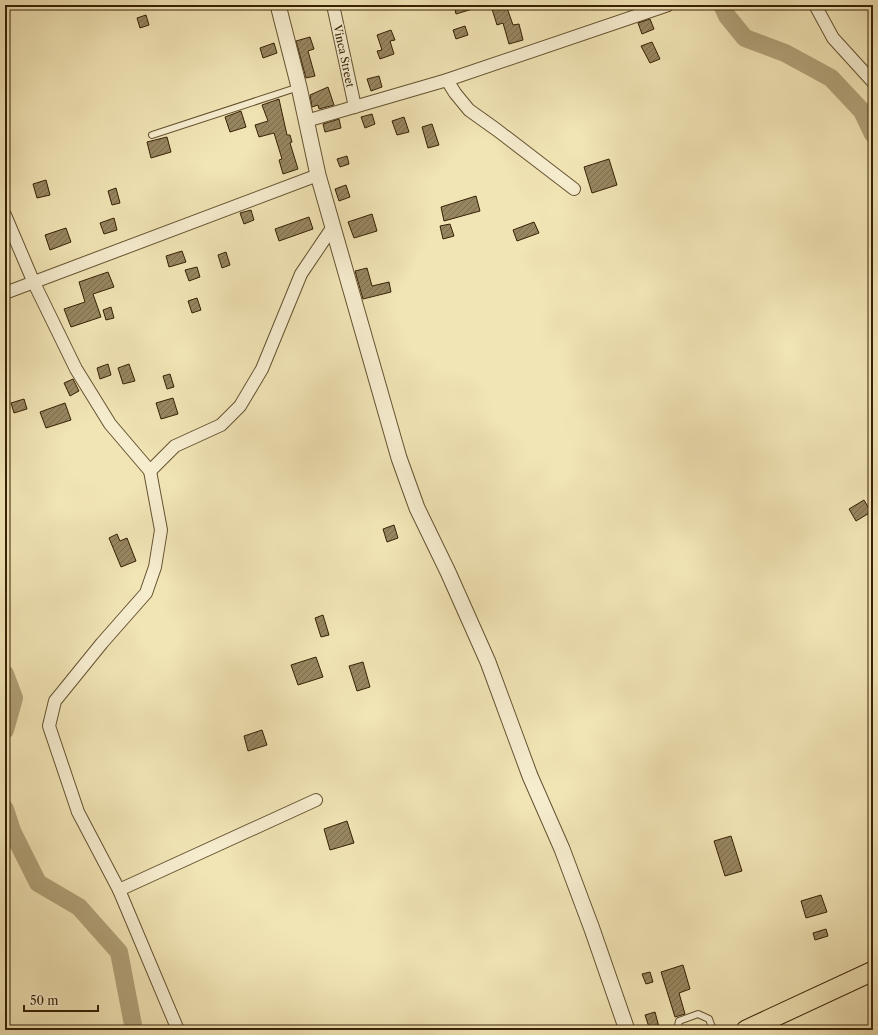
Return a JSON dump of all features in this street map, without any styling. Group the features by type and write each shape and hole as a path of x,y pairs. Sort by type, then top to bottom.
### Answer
{"main road":[{"path":"746,1030 873,971"}],"street":[{"path":"278,5 332,228 399,458 417,508 448,572 488,662 530,776 562,849 627,1030"},
{"name":"Vinca Street","path":"332,5 355,107"},
{"path":"306,121 447,80 668,5"},
{"path":"815,5 833,38 873,82"},
{"path":"447,80 455,93 469,110 574,188"},
{"path":"5,293 318,175"},
{"path":"5,216 34,283 76,369 110,424 150,471 161,530 155,567 146,593 102,643 55,701 49,726 78,812 119,890 178,1030"},
{"path":"150,471 175,446 221,425 240,406 262,369 301,274 332,228"},
{"path":"119,890 316,800"}],"lane":[{"path":"152,135 299,87"},
{"path":"677,1030 679,1021 698,1014 709,1019 713,1030"}],"building":[{"path":"454,5 479,5 479,7 456,14"},
{"path":"506,5 513,25 519,24 523,40 509,44 503,23 497,25 492,9"},
{"path":"146,15 149,25 140,28 137,18"},
{"path":"650,19 654,29 642,34 638,23"},
{"path":"465,26 468,35 456,39 453,30"},
{"path":"391,30 395,40 390,41 394,54 380,59 377,51 382,50 377,35"},
{"path":"310,37 314,49 308,51 315,76 306,78 296,41"},
{"path":"652,42 660,59 650,63 641,46"},
{"path":"274,43 277,53 263,58 260,48"},
{"path":"379,76 382,87 371,91 367,79"},
{"path":"328,87 334,105 319,109 318,105 312,107 310,95"},
{"path":"279,99 287,135 290,135 292,142 290,143 298,169 283,174 279,160 282,159 274,133 259,137 255,125 268,121 262,105"},
{"path":"241,111 246,127 230,132 225,117"},
{"path":"372,114 375,124 365,128 361,117"},
{"path":"404,117 409,132 397,135 392,121"},
{"path":"339,119 341,128 325,132 323,124"},
{"path":"432,124 439,145 428,148 422,127"},
{"path":"167,137 171,152 151,158 147,142"},
{"path":"347,156 349,164 340,167 337,159"},
{"path":"609,159 617,185 592,193 584,167"},
{"path":"46,180 50,195 37,198 33,184"},
{"path":"346,185 350,197 339,201 335,189"},
{"path":"116,188 120,203 112,205 108,191"},
{"path":"476,196 480,211 444,221 441,207"},
{"path":"251,210 254,220 244,224 240,213"},
{"path":"372,214 377,231 354,238 348,222"},
{"path":"309,217 313,229 279,241 275,229"},
{"path":"114,218 117,230 104,234 100,223"},
{"path":"534,222 539,233 517,241 513,230"},
{"path":"450,224 454,236 443,239 440,226"},
{"path":"66,228 71,242 50,250 45,235"},
{"path":"182,251 186,262 169,267 166,256"},
{"path":"226,252 230,265 222,268 218,255"},
{"path":"197,267 200,277 189,281 185,270"},
{"path":"367,268 372,286 389,282 391,292 363,299 355,271"},
{"path":"108,272 114,287 93,294 101,317 71,327 64,309 85,302 79,282"},
{"path":"197,298 201,310 192,313 188,301"},
{"path":"111,307 114,318 106,320 103,310"},
{"path":"108,364 111,375 100,379 97,368"},
{"path":"129,364 135,381 123,384 118,368"},
{"path":"170,374 174,387 167,389 163,376"},
{"path":"73,379 79,391 70,396 64,383"},
{"path":"173,398 178,414 161,419 156,403"},
{"path":"24,399 27,409 14,413 11,403"},
{"path":"65,403 71,420 46,428 40,412"},
{"path":"864,500 871,512 856,521 849,509"},
{"path":"394,525 398,538 387,542 383,529"},
{"path":"117,534 120,541 127,538 136,561 121,567 109,538"},
{"path":"323,615 329,635 321,637 315,618"},
{"path":"316,657 323,677 298,685 291,665"},
{"path":"363,662 370,687 357,691 349,666"},
{"path":"262,730 267,745 248,751 244,736"},
{"path":"347,821 354,843 330,850 324,829"},
{"path":"731,836 742,871 725,876 714,841"},
{"path":"821,895 827,912 806,918 801,901"},
{"path":"826,929 828,936 815,940 813,933"},
{"path":"683,965 690,989 679,993 685,1014 675,1017 661,972"},
{"path":"650,972 653,982 646,984 642,974"},
{"path":"655,1012 659,1027 650,1030 645,1015"}],"waterway":[{"path":"722,5 727,16 745,38 785,53 831,78 862,111 873,134"},
{"path":"5,674 14,698 5,730"},
{"path":"5,809 12,831 38,883 79,907 119,952 134,1030"}]}
